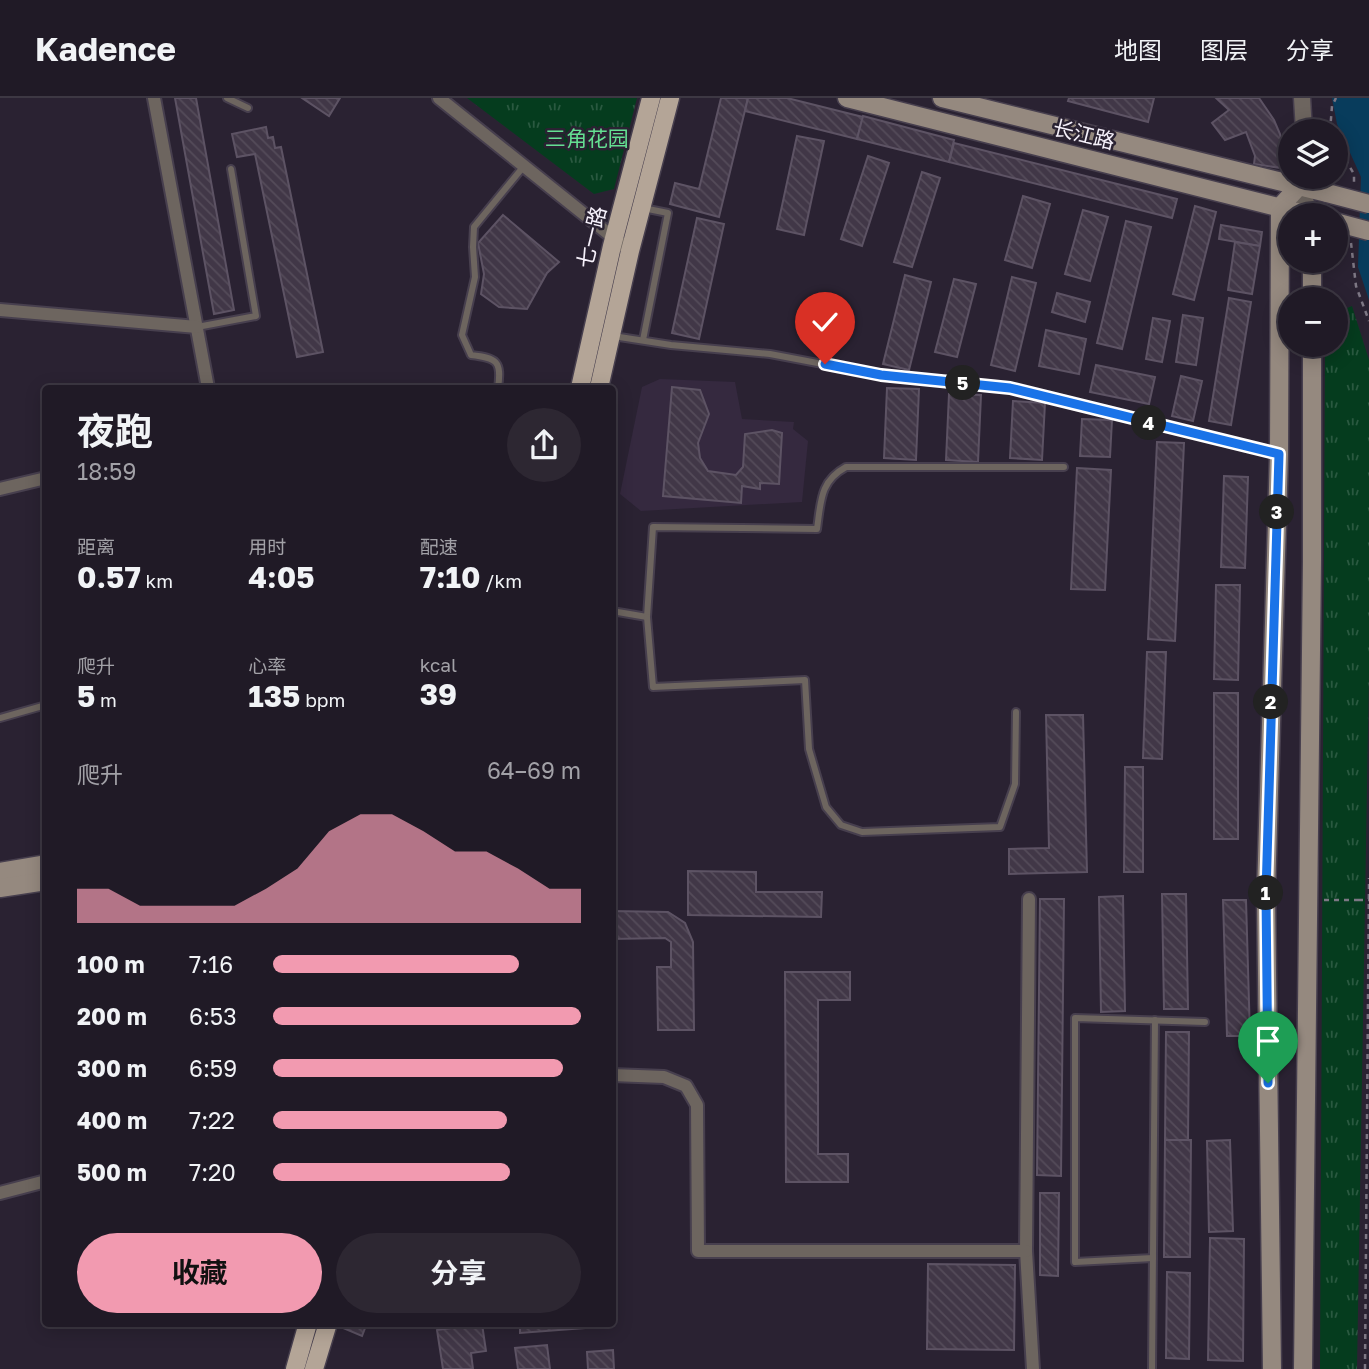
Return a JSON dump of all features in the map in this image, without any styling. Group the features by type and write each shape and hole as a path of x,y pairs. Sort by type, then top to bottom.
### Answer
{"main road":[{"name":"七一路","path":"581,385 614,238 651,98"},
{"name":"七一路","path":"600,385 630,251 670,98"},
{"name":"长江路","path":"847,98 1278,206"},
{"name":"长江路","path":"942,98 1278,176"},
{"path":"1283,203 1294,189"},
{"name":"长江路","path":"1318,189 1369,204"},
{"path":"1348,225 1369,231"},
{"path":"1272,1369 1266,893 1279,454 1280,273"},
{"path":"1303,1369 1312,357"},
{"path":"0,872 42,865"},
{"path":"0,888 42,882"},
{"path":"295,1369 307,1327"},
{"path":"314,1369 327,1327"}],"street":[{"path":"154,98 207,385"},
{"path":"439,98 630,251"},
{"path":"1300,100 1302,119"},
{"path":"0,310 197,327"},
{"path":"0,489 42,479"},
{"path":"1028,899 1026,1251 1033,1369"},
{"path":"616,1075 664,1077 686,1086 696,1105 698,1251 1026,1251"},
{"path":"0,1193 42,1182"}],"lane":[{"path":"227,98 248,108"},
{"path":"498,385 500,373 496,361 491,357 471,355 462,335 475,277 474,227 524,166"},
{"path":"197,327 256,316 231,169"},
{"path":"641,208 668,213 643,341"},
{"path":"611,335 643,341 770,354 881,375 1010,388 1279,454"},
{"path":"1016,712 1015,784 1000,827 862,832 841,825 826,807 808,749 805,680 653,687 647,617 653,527 817,528 823,492 828,481 836,472 846,467 1064,467"},
{"path":"616,612 647,617"},
{"path":"0,718 42,706"},
{"path":"1153,1258 1075,1262 1076,1018 1205,1022"},
{"path":"1152,1369 1155,1020"}],"path":[{"path":"1332,119 1336,98"},
{"path":"1365,1369 1369,878"},
{"path":"1307,900 1369,900"}],"shaded area":[{"path":"660,379 735,382 742,419 794,422 793,429 808,441 802,502 641,511 620,494 642,387"}],"green space":[{"name":"三角花园","path":"467,98 637,98 614,189 594,194"},
{"path":"1352,306 1369,360 1369,671 1357,1369 1320,1369 1325,357 1348,357 1348,308"}],"water":[{"path":"1332,98 1369,98 1369,300 1358,267 1361,177 1348,148 1348,119 1336,119"}],"building":[{"path":"175,98 196,98 234,310 214,314"},
{"path":"302,98 340,98 329,116"},
{"path":"721,98 748,98 719,217 670,204 675,183 699,189"},
{"path":"748,98 787,98 863,117 857,139 745,111"},
{"path":"1069,98 1154,98 1148,122 1068,101"},
{"path":"1216,98 1259,98 1278,129 1278,168 1254,164 1255,156 1246,132 1225,140 1212,123 1229,110"},
{"path":"863,116 954,140 949,162 857,139"},
{"path":"266,127 268,138 273,137 275,148 281,147 323,352 297,357 255,154 237,157 232,134"},
{"path":"797,136 824,141 804,235 777,229"},
{"path":"954,143 1177,199 1172,218 949,162"},
{"path":"868,156 889,163 862,246 841,239"},
{"path":"922,172 940,178 912,267 894,262"},
{"path":"1023,196 1050,204 1032,268 1005,260"},
{"path":"1195,206 1216,212 1194,300 1173,294"},
{"path":"1083,210 1108,217 1090,281 1065,274"},
{"path":"503,215 559,262 547,273 527,309 499,307 481,294 484,274 478,243"},
{"path":"697,218 724,224 699,339 672,333"},
{"path":"1126,221 1151,227 1122,349 1097,343"},
{"path":"1221,225 1262,232 1260,246 1219,239"},
{"path":"1235,242 1260,246 1252,294 1228,290"},
{"path":"905,275 931,282 909,370 883,364"},
{"path":"1012,277 1036,283 1015,371 991,365"},
{"path":"954,279 976,284 957,357 935,352"},
{"path":"1057,293 1090,302 1085,322 1052,312"},
{"path":"1229,298 1251,302 1231,425 1209,421"},
{"path":"1183,315 1203,318 1196,365 1176,362"},
{"path":"1153,318 1170,321 1162,362 1146,359"},
{"path":"1046,330 1086,339 1079,374 1039,366"},
{"path":"1096,365 1155,377 1149,404 1090,392"},
{"path":"1181,376 1202,381 1193,421 1172,416"},
{"path":"672,387 700,390 709,414 698,443 700,458 708,471 736,475 743,467 745,434 772,430 782,433 779,484 760,483 760,489 742,486 741,503 663,496"},
{"path":"887,388 919,389 916,460 884,458"},
{"path":"949,394 981,395 978,462 946,460"},
{"path":"1013,401 1045,403 1042,460 1010,458"},
{"path":"1082,419 1112,420 1110,457 1080,456"},
{"path":"1157,442 1184,443 1175,641 1148,639"},
{"path":"1077,468 1111,470 1105,590 1071,589"},
{"path":"1224,476 1248,477 1245,568 1221,567"},
{"path":"1216,585 1240,585 1238,680 1214,679"},
{"path":"1147,652 1166,652 1162,759 1143,758"},
{"path":"1214,693 1238,693 1238,839 1214,839"},
{"path":"1046,715 1083,715 1087,872 1009,874 1009,849 1049,848"},
{"path":"1125,767 1143,767 1143,872 1124,872"},
{"path":"688,871 756,872 756,892 822,892 821,917 688,915"},
{"path":"1162,894 1186,894 1188,1009 1164,1009"},
{"path":"1123,896 1125,1011 1101,1012 1099,897"},
{"path":"1040,899 1064,899 1061,1176 1037,1175"},
{"path":"1223,900 1246,900 1250,1036 1227,1036"},
{"path":"616,911 668,912 685,923 693,942 694,1030 658,1030 657,967 671,967 671,942 665,938 616,939"},
{"path":"785,972 850,972 850,1000 818,1000 818,1154 848,1154 848,1182 786,1182"},
{"path":"1166,1032 1189,1032 1188,1140 1165,1140"},
{"path":"1165,1140 1191,1140 1190,1257 1164,1257"},
{"path":"1230,1140 1233,1231 1209,1232 1207,1141"},
{"path":"1040,1193 1059,1193 1058,1276 1040,1275"},
{"path":"1210,1238 1244,1239 1243,1361 1208,1360"},
{"path":"928,1264 1015,1265 1014,1350 927,1349"},
{"path":"1167,1272 1190,1273 1189,1359 1166,1358"},
{"path":"343,1327 365,1327 362,1336"},
{"path":"482,1327 486,1351 471,1353 473,1369 443,1369 437,1330"},
{"path":"520,1327 598,1327 520,1333"},
{"path":"547,1345 550,1369 518,1369 515,1348"},
{"path":"613,1350 614,1369 588,1369 587,1352"}],"route":[{"path":"825,364 881,375 1010,388 1279,454 1266,893 1268,1083"}]}
